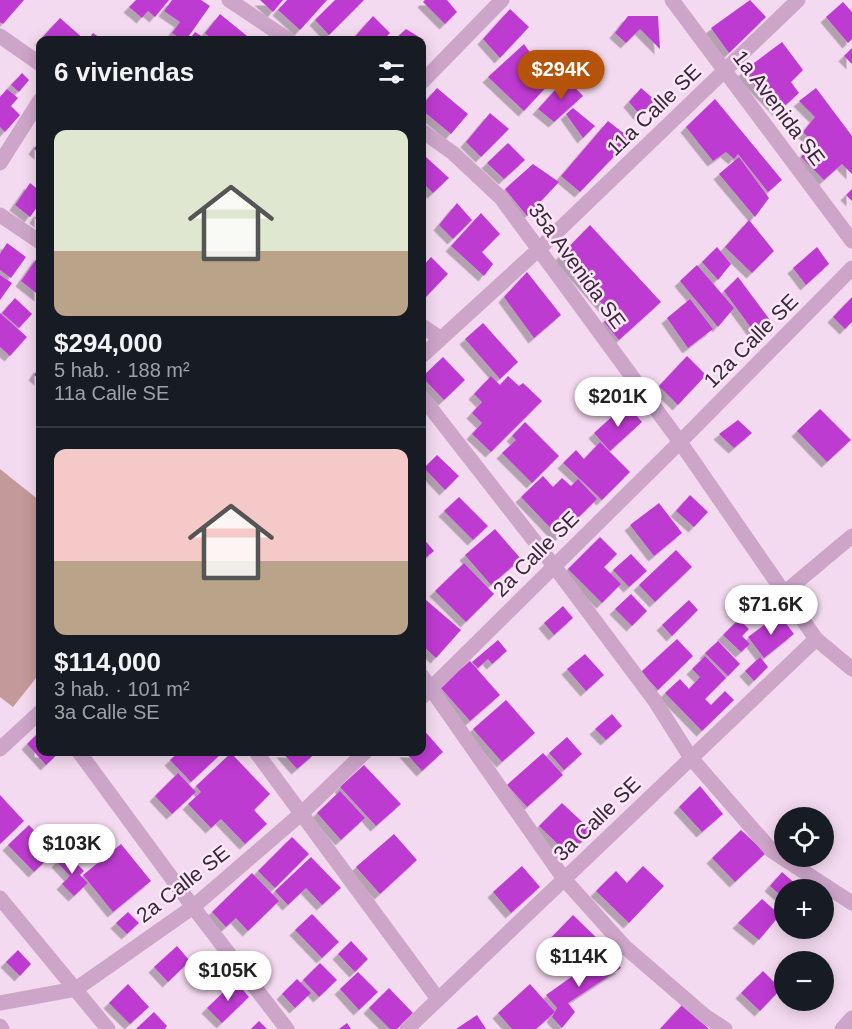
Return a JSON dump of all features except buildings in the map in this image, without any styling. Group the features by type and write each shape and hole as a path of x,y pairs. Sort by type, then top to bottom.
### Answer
{"street":[{"path":"229,0 283,36"},
{"path":"426,78 502,0"},
{"name":"1a Avenida SE","path":"672,0 852,241"},
{"name":"11a Calle SE","path":"426,352 538,250 798,0"},
{"path":"0,36 36,61"},
{"path":"0,163 36,106"},
{"name":"35a Avenida SE","path":"426,134 453,153 501,198 680,442 816,639 852,669"},
{"path":"0,215 36,239"},
{"name":"12a Calle SE","path":"680,442 852,268"},
{"path":"426,329 440,338"},
{"path":"426,402 554,566 655,701 691,758 772,851 852,903"},
{"name":"2a Calle SE","path":"426,686 554,566 680,442"},
{"path":"784,593 849,544"},
{"name":"3a Calle SE","path":"407,1029 816,639"},
{"path":"426,688 564,879 625,947 705,1016 725,1029"},
{"path":"0,749 36,716"},
{"path":"82,756 193,907 287,1029"},
{"path":"259,756 438,999"},
{"name":"2a Calle SE","path":"0,1002 76,989 193,907 302,813 361,756"},
{"path":"0,898 108,1029"},
{"path":"842,1029 852,1018"}],"shaded area":[{"path":"0,469 36,498 36,678 13,707 0,697"}]}
